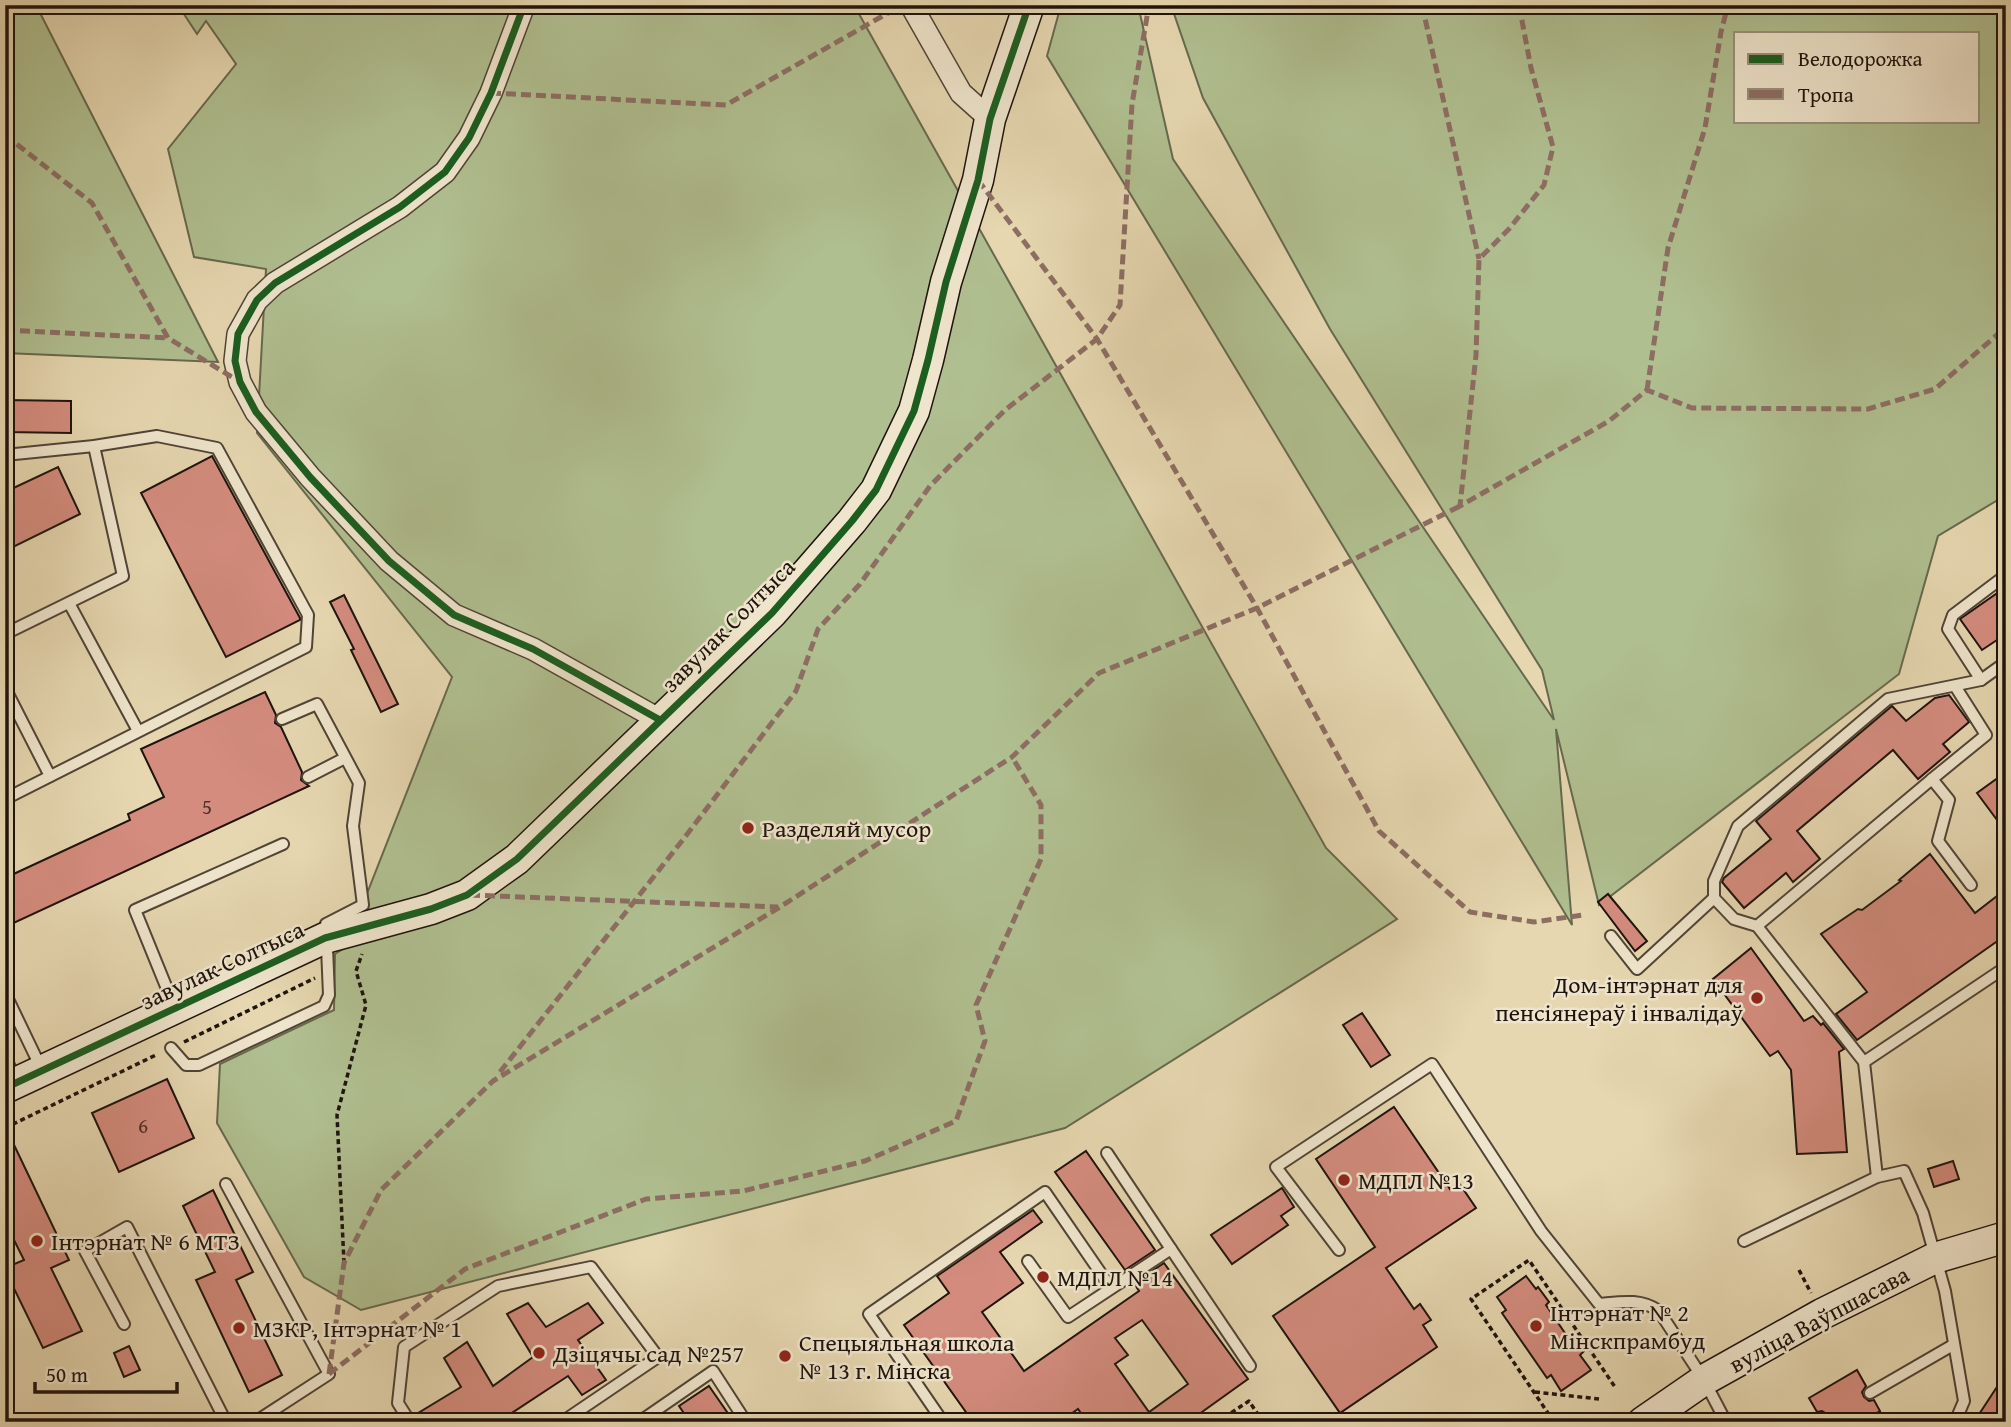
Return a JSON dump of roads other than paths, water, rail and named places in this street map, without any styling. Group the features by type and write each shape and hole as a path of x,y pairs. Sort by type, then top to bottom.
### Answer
{"street":[{"path":"524,5 505,58 475,127 445,172 400,206 275,283 257,300 238,334 235,361 240,382 256,412 310,477 389,561 454,615 533,649 660,720"},
{"path":"911,5 961,93 990,119"},
{"name":"завулак Солтыса","path":"18,1074 175,1008 325,938 431,909 467,895 517,859 772,613 876,490 914,411 946,282 978,180 990,119 1029,5"},
{"name":"вуліца Ваўпшасава","path":"1643,1422 1704,1380 1822,1314 1936,1258 2006,1237"}],"lane":[{"path":"5,455 94,446 157,436 217,448 308,615 306,647 5,799"},
{"path":"5,634 123,576 94,446"},
{"path":"1981,680 1948,629 1953,615 2006,575"},
{"path":"69,603 138,732"},
{"path":"1877,1177 1864,1062 1757,926 1734,919 1714,898 1714,881 1738,826 1888,699 1981,680 2006,662"},
{"path":"1757,926 1986,735 1955,686"},
{"path":"5,688 50,776"},
{"path":"171,1048 186,1065 198,1065 324,1006 329,995 326,924 362,905 354,826 359,783 317,704 282,719"},
{"path":"308,777 345,758"},
{"path":"1932,779 1949,800 1938,841 1971,886"},
{"path":"175,1008 135,910 283,844"},
{"path":"1611,936 1637,969 1714,898"},
{"path":"1864,1062 2006,967"},
{"path":"5,993 18,1074"},
{"path":"1339,1250 1276,1167 1432,1063 1541,1231 1599,1304 1627,1301 1648,1304 1659,1311 1704,1380 1727,1422"},
{"path":"1107,1153 1250,1366"},
{"path":"1744,1241 1877,1177 1905,1171 1917,1194 1945,1291 1964,1401 1955,1422"},
{"path":"226,1184 329,1374 254,1422"},
{"path":"943,1422 869,1314 1045,1192 1111,1289"},
{"path":"124,1324 85,1251 127,1227 226,1422"},
{"path":"1028,1261 1068,1317 1171,1249"},
{"path":"410,1422 398,1403 404,1347 499,1286 590,1267 658,1357 562,1422"},
{"path":"1870,1393 1953,1345"},
{"path":"639,1422 713,1371 746,1422"}],"place":[{"name":"Разделяй мусор","path":"748,828"},
{"name":"Дом-інтэрнат для пенсіянераў і інвалідаў","path":"1757,998"},
{"name":"МДПЛ №13","path":"1344,1180"},
{"name":"Інтэрнат № 6 МТЗ","path":"37,1241"},
{"name":"МДПЛ №14","path":"1043,1277"},
{"name":"Інтэрнат № 2 Мінскпрамбуд","path":"1536,1326"},
{"name":"МЗКР, Інтэрнат № 1","path":"239,1328"},
{"name":"Дзіцячы сад №257","path":"539,1353"},
{"name":"Спецыяльная школа № 13 г. Мінска","path":"785,1356"}]}
